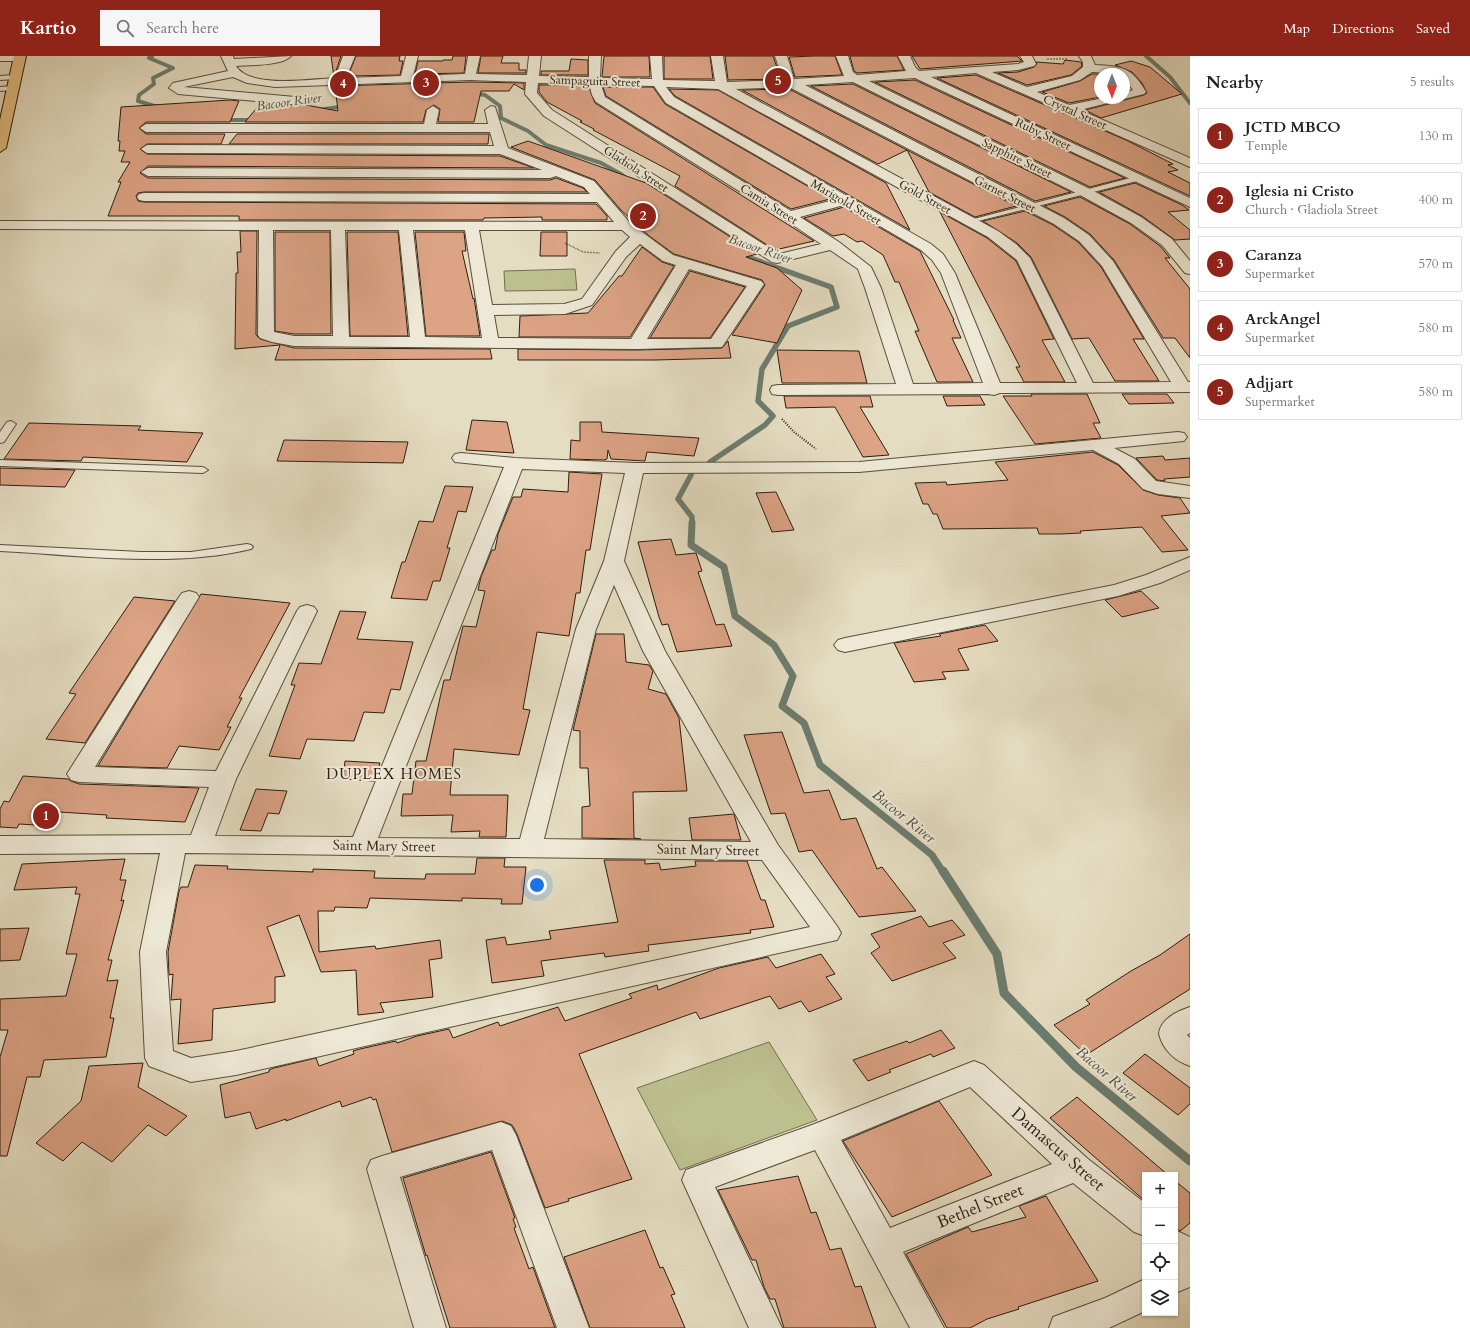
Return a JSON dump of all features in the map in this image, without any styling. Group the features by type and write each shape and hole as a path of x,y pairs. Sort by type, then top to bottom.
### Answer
{"main road":[{"path":"0,148 19,58"}],"street":[{"path":"285,56 274,60 230,64 177,85 175,88 178,90 302,101"},
{"path":"339,82 349,56"},
{"path":"406,79 412,56"},
{"path":"470,77 474,56"},
{"name":"Gladiola Street","path":"535,56 531,94 548,113 777,259 834,245"},
{"name":"Camia Street","path":"595,56 595,82 597,95 606,104 789,216 864,266 873,288 906,389"},
{"path":"656,56 658,84"},
{"path":"717,56 722,86"},
{"path":"781,56 787,78 791,83"},
{"path":"842,56 848,74 854,78"},
{"path":"904,56 910,69 916,74"},
{"path":"0,58 19,58"},
{"path":"0,61 19,58"},
{"name":"Sampaguita Street","path":"230,64 250,80 275,84 470,77 722,86 791,83 916,74 973,65 1024,66 1030,64 1027,58"},
{"path":"1027,91 1076,78 1087,61 1110,68"},
{"name":"Crystal Street","path":"973,65 1027,91 1190,163"},
{"name":"Ruby Street","path":"916,74 1190,203"},
{"path":"1130,75 1140,92 1130,96"},
{"name":"Sapphire Street","path":"854,78 1085,192 1154,232 1167,242 1190,270"},
{"name":"Garnet Street","path":"791,83 1059,221 1084,238 1108,264 1186,387"},
{"name":"Marigold Street","path":"658,84 662,93 670,100 926,247 938,256 948,273 994,390"},
{"name":"Gold Street","path":"722,86 970,221 1011,247 1023,258 1088,389"},
{"path":"1069,109 1094,104"},
{"path":"430,128 433,110"},
{"path":"491,110 502,150"},
{"path":"138,225 148,172 146,112"},
{"path":"376,128 382,113"},
{"path":"317,128 323,116"},
{"path":"146,128 495,128"},
{"path":"147,149 502,150 590,184 625,226 668,258 684,264 756,284 716,344 294,341 266,336 266,226"},
{"path":"148,172 563,174"},
{"path":"144,196 601,198"},
{"path":"789,216 844,201"},
{"path":"0,225 625,226"},
{"path":"338,226 341,342"},
{"path":"406,226 418,342"},
{"path":"471,226 487,310 491,343"},
{"path":"487,310 565,308 578,306 587,302 621,254 638,237"},
{"path":"636,344 684,264"},
{"path":"778,390 994,390 1186,387"},
{"path":"461,458 515,463 634,468 859,467 1178,437"},
{"path":"1097,445 1104,452 1126,461 1148,484 1154,487 1179,489 1190,492"},
{"path":"362,846 515,463"},
{"path":"530,848 586,629 614,561 634,468"},
{"path":"174,844 153,952 159,1058 191,1070 236,1063 828,933 769,851 654,650 614,561"},
{"path":"845,645 1118,590 1153,579 1190,563"},
{"path":"189,597 79,774 224,779"},
{"path":"200,844 224,779 307,612"},
{"name":"Saint Mary Street","path":"0,845 200,844 769,851"},
{"name":"Damascus Street","path":"822,1134 974,1074 1077,1168 1142,1220"},
{"path":"766,1328 697,1180 822,1134 928,1328"},
{"path":"430,1328 382,1169 501,1135 573,1328"},
{"name":"Bethel Street","path":"883,1245 1077,1168"},
{"path":"1178,1246 1190,1255"},
{"path":"1178,1276 1190,1270"},
{"path":"1065,1328 1117,1320 1142,1297"}],"lane":[{"path":"0,78 14,83"},
{"path":"0,89 14,83"},
{"path":"970,221 1138,178"},
{"path":"0,440 11,424"},
{"path":"0,463 204,470"},
{"path":"0,548 140,555 191,555 247,547"}],"path":[{"path":"1027,58 1087,61"},
{"path":"558,243 565,243 583,252 621,254"},
{"path":"782,419 803,441 821,453"}],"green space":[{"path":"575,269 577,290 505,291 504,271"},
{"path":"769,1042 817,1120 680,1170 637,1088"}],"building":[{"path":"331,56 341,56 334,77"},
{"path":"356,56 400,56 399,61 403,61 400,75 348,76"},
{"path":"453,56 466,56 464,73 415,74 418,61 452,60"},
{"path":"481,56 503,56 501,63 519,63 519,70 526,70 526,73 478,73"},
{"path":"604,56 649,56 650,77 602,77"},
{"path":"664,56 710,56 713,79 664,79"},
{"path":"725,56 773,56 781,79 728,80"},
{"path":"835,56 842,75 795,77 789,57"},
{"path":"850,56 897,56 904,70 857,73 854,71"},
{"path":"912,56 1017,56 1022,61 920,69"},
{"path":"571,59 588,60 588,75 541,75 541,71 569,71"},
{"path":"1065,60 1081,62 1082,66 1071,75 1027,85 998,73 1018,72 1034,67 1037,64 1036,62 1063,64"},
{"path":"1131,61 1150,67 1182,94 1101,118 1085,110 1109,104 1130,104 1130,99 1147,93 1142,83 1130,71 1130,68 1122,68 1115,65"},
{"path":"1094,74 1094,98 1069,103 1042,92 1080,81"},
{"path":"976,75 1128,141 1173,164 1168,165 1178,170 1168,172 1190,183 1190,196 937,78"},
{"path":"915,80 1125,178 1090,187 875,82"},
{"path":"470,82 524,83 524,90 514,84 509,91 481,91 474,122 438,122 440,109 434,105 426,110 423,122 245,122 261,103 306,105 338,111 335,86"},
{"path":"853,84 1071,192 1035,201 811,86"},
{"path":"539,85 588,85 595,103 814,241 775,250 675,186 680,176 593,130 594,129 580,122 582,121 547,102 539,92"},
{"path":"603,87 653,87 665,104 830,199 791,209 606,96"},
{"path":"669,89 718,90 886,183 910,230 675,96"},
{"path":"789,89 907,150 878,164 742,90"},
{"path":"230,100 239,101 230,122 146,122 139,128 146,134 225,134 221,144 147,144 140,149 147,154 500,156 534,168 148,166 140,173 148,178 550,180 556,178 583,188 587,192 144,192 138,193 136,196 138,201 596,204 607,216 607,220 542,220 542,217 484,218 483,220 239,220 239,216 108,216 121,182 118,182 130,162 121,162 125,151 119,151 120,141 118,141 121,107"},
{"path":"237,134 489,135 488,144 229,144"},
{"path":"528,141 646,183 757,254 746,257 777,268 802,290 777,343 732,335 765,285 762,280 674,254 648,235 621,210 595,180 511,147"},
{"path":"907,150 1016,206 975,217 929,192"},
{"path":"1135,183 1182,205 1189,210 1168,212 1190,230 1190,239 1175,240 1142,216 1099,192"},
{"path":"1080,197 1130,224 1160,246 1170,258 1165,258 1190,289 1190,358 1175,338 1163,338 1114,260 1090,234 1065,217 1044,206"},
{"path":"844,207 920,251 954,320 961,338 952,338 973,382 937,382 915,331 919,331 899,282 895,282 883,255 862,241 857,242 844,234 833,236 804,218"},
{"path":"1025,211 1053,225 1078,242 1101,267 1144,339 1133,339 1159,381 1115,381 1089,338 1072,339 1031,257 1017,243 983,221"},
{"path":"940,212 987,238 1016,261 1054,339 1042,340 1065,382 1024,382 1016,367 1020,367"},
{"path":"240,231 257,231 256,335 260,339 294,348 490,349 492,359 275,360 280,345 235,349 236,273 238,273 237,252 241,252"},
{"path":"275,232 330,232 331,334 294,334 275,331"},
{"path":"347,232 398,232 408,336 350,336"},
{"path":"415,232 464,232 466,251 462,251 473,299 474,298 480,336 426,336"},
{"path":"541,232 567,232 567,256 540,256"},
{"path":"642,247 662,262 674,266 630,337 519,337 520,316 588,313 619,276 622,276"},
{"path":"690,271 745,287 710,338 650,338"},
{"path":"728,341 731,358 655,360 518,360 518,349 636,350 722,348"},
{"path":"777,350 859,351 867,383 782,383"},
{"path":"1031,394 1087,394 1100,423 1093,423 1101,438 1035,444 1003,396 1032,396"},
{"path":"1122,394 1167,394 1174,403 1129,404"},
{"path":"784,396 870,396 873,407 860,407 889,455 863,457 835,407 786,408"},
{"path":"943,396 980,396 985,405 947,406"},
{"path":"472,420 507,422 514,453 466,450"},
{"path":"580,422 601,422 602,432 699,438 694,456 647,452 645,461 611,459 608,450 607,459 604,460 570,459 571,440 580,441"},
{"path":"29,423 141,426 138,430 203,433 187,462 83,457 81,461 4,459"},
{"path":"284,440 408,442 403,463 277,461"},
{"path":"1093,452 1118,465 1143,490 1158,495 1180,498 1190,513 1161,516 1188,550 1162,552 1142,527 1080,531 1081,533 1060,534 1039,534 1037,528 943,529 937,514 933,514 928,504 923,504 915,483 946,482 947,485 1008,480 995,462"},
{"path":"1163,456 1165,460 1190,458 1190,477 1164,479 1165,481 1157,480 1136,458"},
{"path":"0,468 75,470 65,487 0,485"},
{"path":"569,472 602,474 590,550 586,550 580,593 576,593 569,636 537,632 523,709 530,710 519,755 454,749 450,795 508,795 506,837 479,837 480,831 451,832 453,815 401,816 403,794 412,794 416,761 426,761 444,680 450,680 463,626 476,627 485,591 478,590 481,577 492,550 495,550 498,534 513,497 521,497 523,489 568,492"},
{"path":"445,486 473,487 466,512 458,511 447,548 450,548 440,581 433,581 427,600 391,598 402,562 405,562 419,521 433,522"},
{"path":"776,492 794,530 772,532 756,493"},
{"path":"671,539 676,555 696,553 702,571 698,572 716,625 724,624 732,646 677,652 668,624 662,625 659,617 638,542"},
{"path":"1141,591 1159,608 1122,617 1105,600"},
{"path":"201,594 290,603 239,698 242,698 227,727 231,727 219,750 179,746 167,768 98,766"},
{"path":"134,597 175,601 85,743 46,739 76,694 69,693"},
{"path":"340,611 366,612 357,639 413,642 400,690 391,689 384,713 364,712 354,741 307,739 300,759 269,756 295,685 291,685 299,663 321,664"},
{"path":"985,625 998,641 958,649 969,670 942,672 946,679 914,682 894,643 941,636 939,634"},
{"path":"596,634 624,634 626,662 649,665 653,671 648,689 666,694 679,718 687,791 633,792 634,838 641,839 582,838 582,807 590,806 588,768 580,768 580,731 573,730"},
{"path":"782,732 804,793 829,790 841,820 856,818 877,869 882,867 916,911 859,917 812,850 799,852 785,813 771,814 744,735"},
{"path":"345,761 380,763 374,781 343,779"},
{"path":"23,776 68,779 79,784 199,788 185,822 106,818 107,815 59,812 53,826 19,824 17,828 0,827 0,809 4,801 9,802"},
{"path":"256,789 287,791 279,814 268,813 261,831 240,830"},
{"path":"734,814 741,840 692,840 689,818"},
{"path":"477,858 505,858 504,867 526,867 522,904 501,904 502,899 462,898 462,901 370,898 367,908 335,907 334,911 318,911 319,952 375,946 376,949 440,940 442,958 429,960 433,997 380,1003 384,1012 358,1015 356,970 321,972 299,915 267,927 285,976 275,977 275,1002 213,1009 212,1040 178,1044 181,999 171,1000 173,974 169,975 168,952 179,891 181,887 188,887 195,865 228,866 227,869 313,872 313,869 375,871 374,878 425,879 426,874 475,874"},
{"path":"125,859 120,880 126,880 121,901 124,900 108,960 112,960 107,981 118,980 110,1018 114,1018 106,1057 44,1060 40,1077 27,1077 7,1156 0,1156 0,1057 8,1030 0,1030 0,999 66,996 77,954 66,954 80,894 75,894 77,887 14,890 22,864"},
{"path":"604,860 645,860 645,864 659,863 661,870 696,866 695,861 747,861 761,900 765,900 774,927 750,930 751,933 648,945 649,951 605,957 604,953 541,961 544,976 492,983 486,940 505,937 507,945 551,939 549,931 618,922"},
{"path":"921,916 929,927 952,920 965,935 943,943 956,958 892,981 871,953 880,947 871,934"},
{"path":"29,928 20,960 0,961 0,929"},
{"path":"1190,934 1190,989 1086,1055 1054,1025 1090,1004 1086,1000 1131,971 1160,955"},
{"path":"821,954 835,974 826,977 842,999 809,1012 801,1001 779,1009 770,996 700,1019 696,1012 579,1054 632,1179 568,1199 569,1201 545,1208 517,1134 512,1125 502,1121 392,1152 376,1099 373,1100 371,1097 342,1107 340,1101 286,1121 286,1119 256,1129 250,1112 225,1118 220,1085 269,1072 269,1070 274,1068 316,1058 319,1066 354,1054 353,1051 360,1049 396,1041 397,1043 417,1036 449,1029 453,1038 498,1022 500,1026 558,1007 565,1021 632,998 629,994 657,985 658,990 719,968 768,957 776,968"},
{"path":"941,1030 955,1048 933,1057 931,1054 889,1070 891,1072 868,1081 853,1060 907,1041 909,1043"},
{"path":"1145,1054 1190,1088 1190,1104 1178,1115 1123,1073"},
{"path":"143,1063 138,1087 187,1116 166,1136 148,1125 112,1162 82,1142 63,1161 36,1143 81,1101 89,1066"},
{"path":"1077,1097 1164,1172 1142,1172 1142,1198 1050,1118"},
{"path":"939,1101 992,1175 892,1217 843,1141"},
{"path":"491,1152 515,1218 513,1219 516,1227 514,1228 529,1269 533,1267 555,1328 450,1328 427,1255 426,1256 403,1178"},
{"path":"798,1176 811,1213 816,1212 830,1250 841,1248 855,1287 861,1286 876,1328 784,1328 775,1299 770,1299 764,1287 756,1260 752,1260 718,1190"},
{"path":"1178,1183 1190,1193 1190,1223 1180,1231 1178,1229"},
{"path":"1046,1196 1098,1281 1018,1307 1019,1309 987,1319 970,1328 947,1328 906,1254 968,1227 972,1232 1026,1217 1019,1206"},
{"path":"645,1230 660,1268 663,1267 675,1294 671,1295 685,1328 590,1328 564,1257"}],"waterway":[{"name":"Bacoor River","path":"152,56 149,58 173,68 153,78 154,84 139,95 138,101 161,108"},
{"path":"1146,56 1170,77 1190,103"},
{"name":"Bacoor River","path":"472,93 485,95 500,106 501,118 528,131 546,145 601,163 621,174 630,181"},
{"name":"Bacoor River","path":"318,110 346,106"},
{"name":"Bacoor River","path":"223,120 255,120"},
{"name":"Bacoor River","path":"739,254 753,259"},
{"name":"Bacoor River","path":"710,462 765,425 773,416 758,401 762,369 788,326 837,307 831,287 750,258"},
{"name":"Bacoor River","path":"691,475 678,499 692,517 692,523"},
{"name":"Bacoor River","path":"692,523 691,545 724,567 735,616 774,645 793,676 782,706 804,723 820,765 932,855 943,872"},
{"name":"Bacoor River","path":"943,871 997,954 1004,993 1076,1067 1190,1161"}],"place":[{"name":"Adjjart","path":"778,81"},
{"name":"Caranza","path":"426,83"},
{"name":"ArckAngel","path":"343,84"},
{"name":"Iglesia ni Cristo","path":"643,216"},
{"name":"JCTD MBCO","path":"46,816"}],"district":[{"name":"DUPLEX HOMES","path":"394,774"}]}
